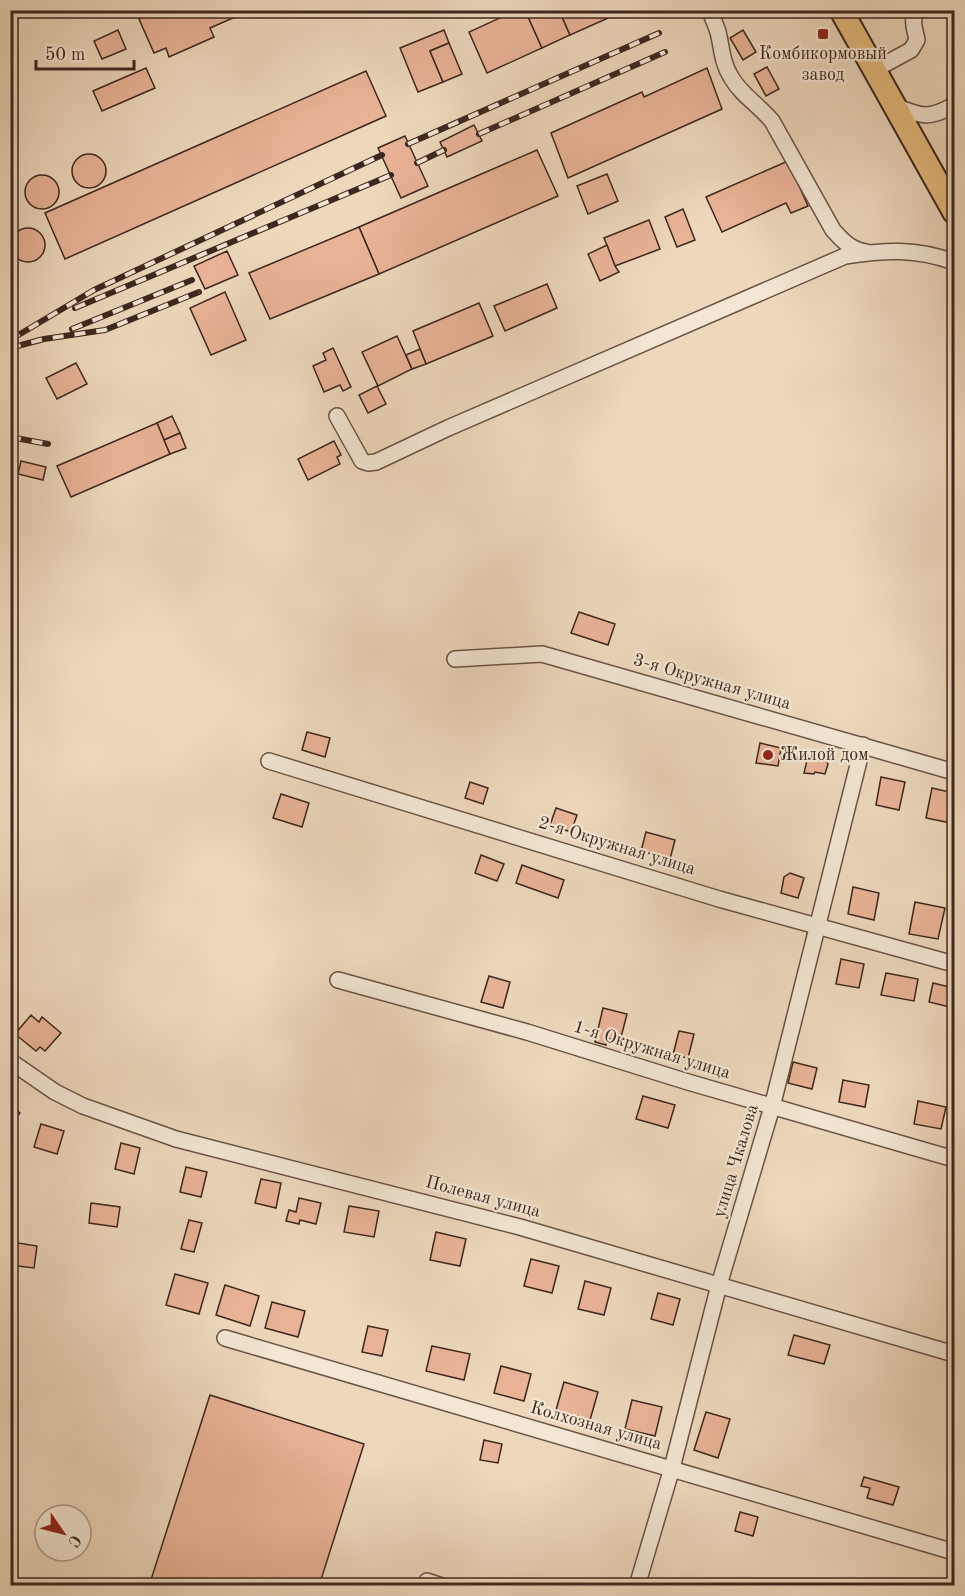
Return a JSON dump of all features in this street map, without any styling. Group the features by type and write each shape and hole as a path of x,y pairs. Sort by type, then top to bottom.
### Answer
{"highway":[{"path":"841,10 954,212"}],"street":[{"path":"710,10 725,66 731,78 741,92 772,121 834,230 844,242 854,249 870,252"},
{"path":"876,69 911,50 917,40 913,23 918,10"},
{"path":"896,106 925,116 940,114 954,105"},
{"path":"338,416 362,461 376,462 448,428 845,256 881,250 914,251 936,255 954,262"},
{"name":"3-я Окружная улица","path":"455,659 542,654 954,772"},
{"name":"улица Чкалова","path":"637,1586 672,1468 719,1285 772,1107 862,745"},
{"name":"2-я Окружная улица","path":"269,761 719,898 954,964"},
{"name":"1-я Окружная улица","path":"338,980 527,1032 772,1107 954,1159"},
{"name":"Полевая улица","path":"10,1061 55,1092 83,1106 176,1138 520,1227 954,1354"},
{"name":"Колхозная улица","path":"225,1338 954,1552"},
{"path":"427,1581 442,1586"}],"building":[{"path":"158,10 237,10 240,15 210,28 214,37 169,57 166,48 154,53 139,19"},
{"path":"517,10 525,10 542,48 487,73 469,32"},
{"path":"525,10 559,10 570,35 542,48"},
{"path":"559,10 626,10 570,35"},
{"path":"118,30 126,49 102,59 94,41"},
{"path":"444,30 449,43 430,51 443,82 418,92 400,48"},
{"path":"743,30 756,52 743,60 730,38"},
{"path":"449,43 462,74 443,82 430,51"},
{"path":"767,67 779,89 766,96 754,74"},
{"path":"146,68 155,88 102,111 93,91"},
{"path":"707,68 722,109 568,178 551,133 642,92 644,97"},
{"path":"366,71 386,116 65,259 45,213"},
{"path":"474,125 482,141 447,157 440,142"},
{"path":"405,136 428,186 401,198 378,148"},
{"path":"537,150 558,196 379,274 359,227"},
{"path":"89,154 101,159 106,171 101,183 89,188 77,183 72,171 77,159"},
{"path":"788,161 808,206 791,213 786,203 722,232 706,197"},
{"path":"607,174 618,201 588,214 577,186"},
{"path":"42,175 54,180 59,192 54,204 42,209 30,204 25,192 30,180"},
{"path":"683,209 695,240 677,247 665,217"},
{"path":"649,220 660,249 615,266 604,238"},
{"path":"359,227 379,274 270,319 249,273"},
{"path":"28,228 40,233 45,245 40,257 28,262 16,257 11,245 16,233"},
{"path":"607,245 619,272 600,281 588,254"},
{"path":"227,251 238,275 205,289 194,266"},
{"path":"547,284 557,308 505,331 494,306"},
{"path":"225,292 246,340 211,355 190,308"},
{"path":"479,303 493,336 426,364 413,331"},
{"path":"397,336 412,369 378,386 362,352"},
{"path":"333,348 351,387 343,391 340,385 324,392 313,366 326,360 323,353"},
{"path":"420,349 426,364 412,369 406,355"},
{"path":"76,363 87,384 57,399 46,378"},
{"path":"377,386 386,404 368,413 359,395"},
{"path":"172,416 180,433 164,440 157,423"},
{"path":"157,423 170,454 71,497 57,466"},
{"path":"180,433 186,448 170,454 164,440"},
{"path":"334,441 341,455 337,457 340,464 308,480 298,459"},
{"path":"21,461 46,467 43,480 18,474"},
{"path":"579,612 615,624 608,645 571,633"},
{"path":"307,732 330,738 325,757 302,750"},
{"name":"Жилой дом","path":"760,743 781,748 778,766 756,763"},
{"name":"Жилой дом","path":"808,756 826,760 828,764 825,774 804,773"},
{"path":"881,777 905,782 899,810 876,805"},
{"path":"470,782 488,788 483,804 465,798"},
{"path":"932,788 954,793 951,823 926,818"},
{"path":"281,794 309,803 302,827 273,818"},
{"path":"556,808 577,815 571,832 550,825"},
{"path":"646,832 675,840 670,859 641,851"},
{"path":"481,855 504,864 497,881 475,873"},
{"path":"522,865 564,880 558,898 516,883"},
{"path":"790,873 804,878 798,898 781,893 784,877"},
{"path":"853,887 879,893 874,920 848,914"},
{"path":"915,902 945,908 938,939 909,934"},
{"path":"841,959 864,964 859,988 836,984"},
{"path":"886,973 918,979 914,1001 881,995"},
{"path":"489,976 510,982 503,1008 481,1002"},
{"path":"933,983 954,988 954,1008 929,1002"},
{"path":"603,1008 627,1014 620,1041 607,1038 606,1045 595,1042"},
{"path":"31,1015 39,1022 42,1017 61,1033 45,1051 40,1047 36,1051 15,1034"},
{"path":"679,1031 694,1034 688,1058 673,1055"},
{"path":"793,1062 817,1068 812,1089 788,1083"},
{"path":"843,1080 869,1085 865,1107 839,1102"},
{"path":"643,1096 675,1105 668,1128 636,1119"},
{"path":"918,1101 946,1107 941,1129 914,1124"},
{"path":"10,1104 20,1113 10,1124"},
{"path":"41,1124 64,1131 57,1154 34,1147"},
{"path":"121,1143 140,1148 134,1174 115,1169"},
{"path":"186,1167 207,1172 201,1197 180,1192"},
{"path":"261,1179 281,1183 276,1208 255,1203"},
{"path":"299,1198 321,1203 316,1224 300,1220 299,1224 286,1221 289,1210 296,1212"},
{"path":"91,1203 120,1207 117,1227 89,1223"},
{"path":"349,1206 379,1211 374,1237 344,1232"},
{"path":"189,1220 202,1223 194,1252 181,1249"},
{"path":"436,1232 466,1239 460,1266 430,1260"},
{"path":"12,1242 37,1246 34,1268 10,1265"},
{"path":"531,1259 559,1266 552,1293 524,1286"},
{"path":"175,1274 208,1283 199,1314 166,1305"},
{"path":"585,1281 611,1288 604,1315 578,1309"},
{"path":"225,1285 259,1296 250,1326 216,1315"},
{"path":"658,1293 680,1299 673,1325 651,1319"},
{"path":"272,1302 305,1311 298,1337 265,1328"},
{"path":"368,1326 388,1330 382,1356 362,1352"},
{"path":"794,1335 830,1345 824,1364 788,1355"},
{"path":"432,1346 470,1354 464,1380 426,1371"},
{"path":"501,1366 531,1374 524,1401 494,1393"},
{"path":"564,1382 598,1392 590,1420 556,1410"},
{"path":"210,1395 364,1444 319,1586 149,1586"},
{"path":"632,1400 662,1407 655,1436 625,1429"},
{"path":"706,1412 730,1419 718,1458 694,1450"},
{"path":"484,1440 502,1444 498,1463 480,1460"},
{"path":"864,1477 899,1487 893,1505 867,1498 870,1488 861,1486"},
{"path":"740,1512 758,1517 753,1536 735,1531"}],"railway":[{"path":"408,144 659,33"},
{"path":"479,134 665,52"},
{"path":"417,163 444,150"},
{"path":"10,340 94,290 382,155"},
{"path":"75,308 391,175"},
{"path":"72,329 192,280"},
{"path":"10,348 44,339 105,330 199,292"},
{"path":"10,437 48,444"}],"place":[{"name":"Комбикормовый завод","path":"823,34"},
{"name":"Жилой дом","path":"768,755"}]}
